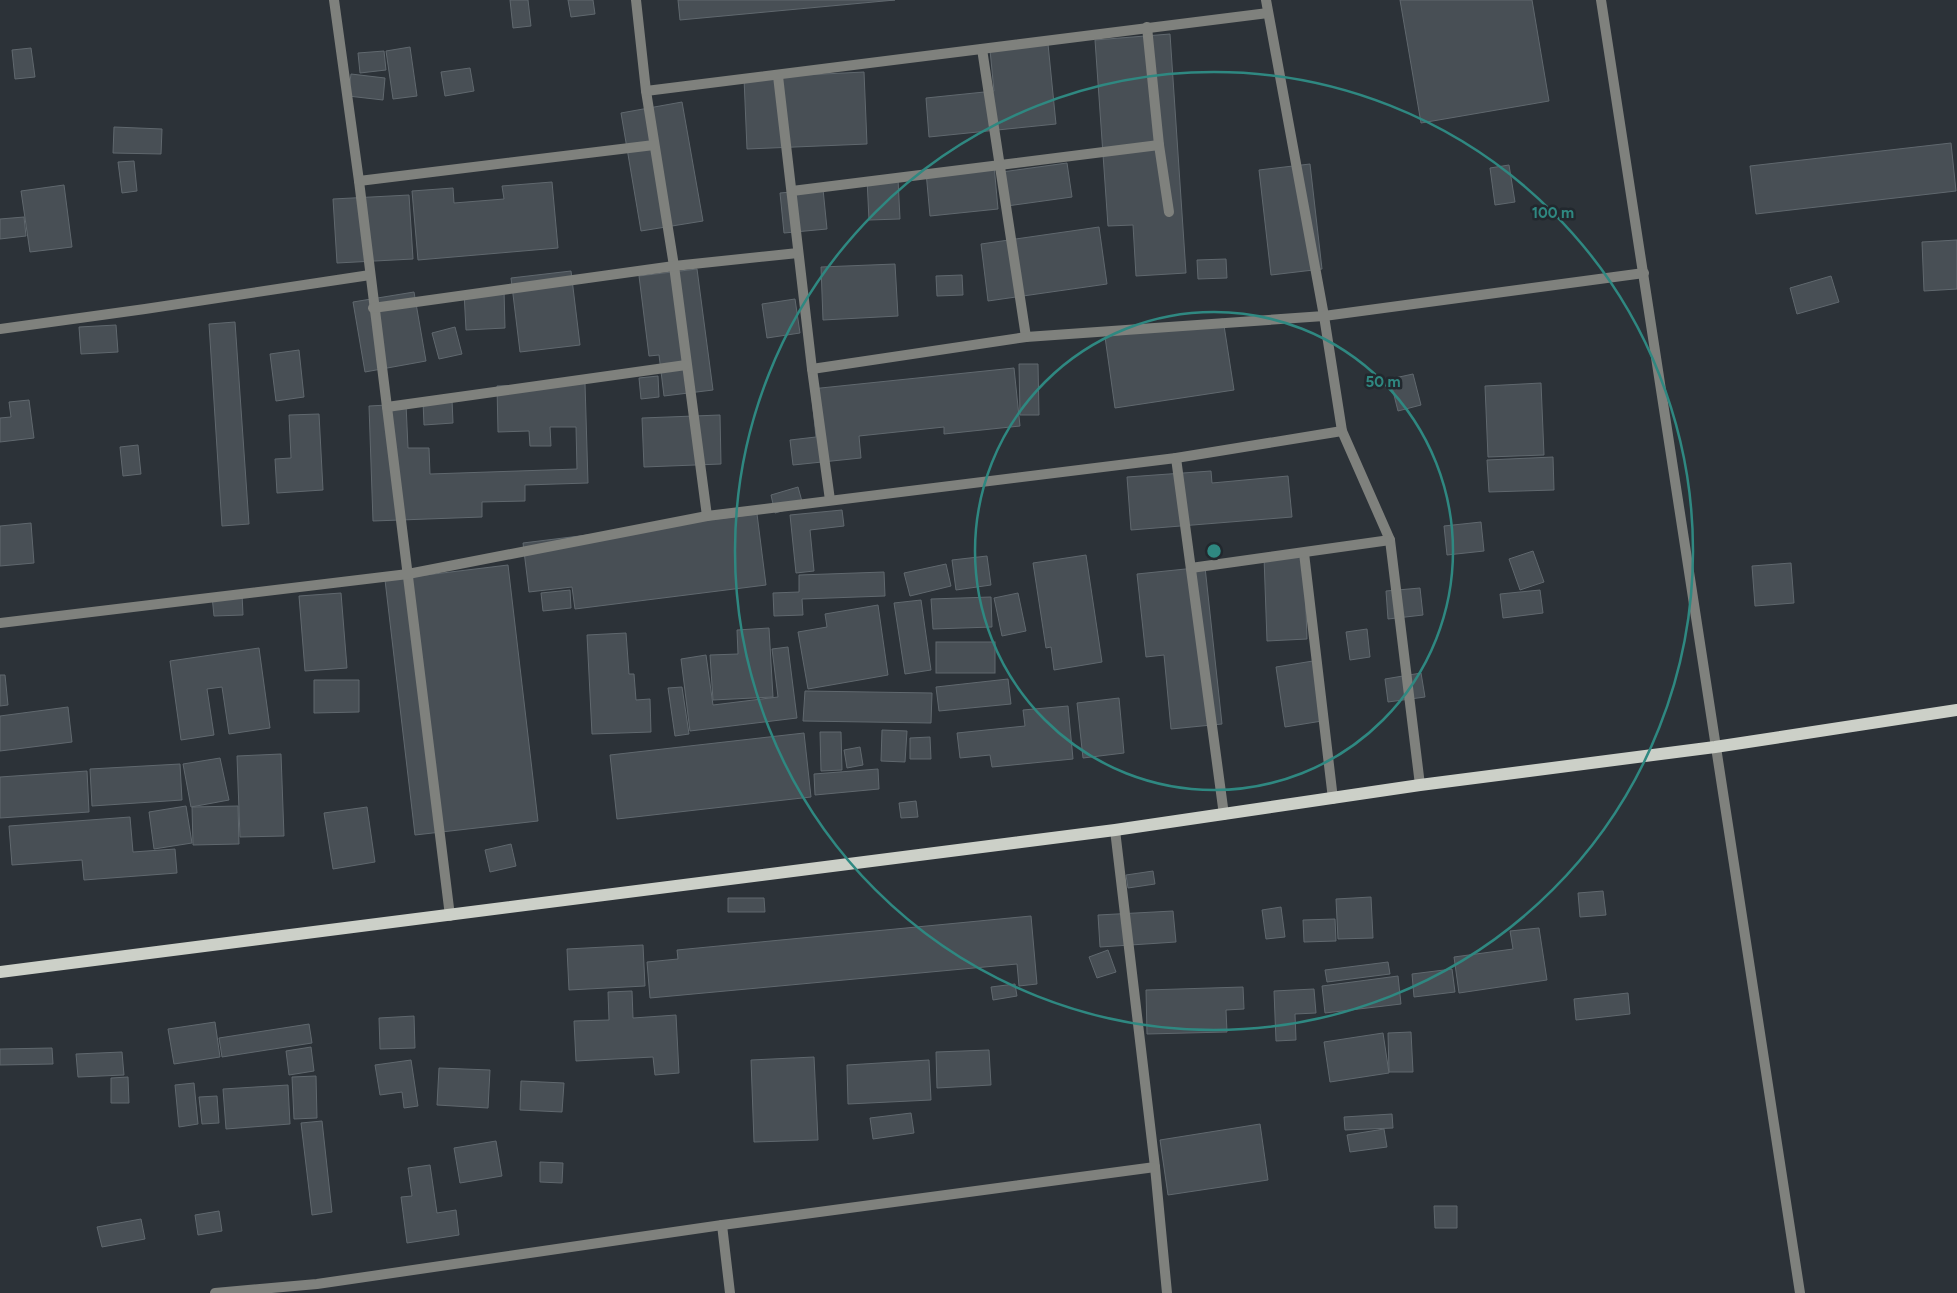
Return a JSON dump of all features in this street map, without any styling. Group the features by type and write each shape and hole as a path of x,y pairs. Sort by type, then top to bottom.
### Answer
{"main road":[{"path":"0,972 1115,830 1420,785 1715,748 1957,710"}],"street":[{"path":"334,0 359,181 373,308 450,916"},
{"path":"636,0 646,91 674,266 707,516"},
{"path":"1266,0 1324,316 1342,431 1390,540 1420,785"},
{"path":"1601,0 1800,1293"},
{"path":"646,91 778,76 1147,27 1268,13"},
{"path":"1147,27 1159,145 1169,212"},
{"path":"982,49 1026,337"},
{"path":"778,76 812,369 830,500"},
{"path":"359,181 654,145"},
{"path":"792,191 1159,145"},
{"path":"373,308 674,266 798,253"},
{"path":"812,369 1026,337 1324,316 1644,272"},
{"path":"0,328 154,308 370,275"},
{"path":"387,407 686,365"},
{"path":"0,623 408,574 707,516 1176,458 1342,431"},
{"path":"1176,458 1224,815"},
{"path":"1191,568 1390,540"},
{"path":"1304,553 1333,799"},
{"path":"1115,830 1155,1167 1167,1293"},
{"path":"215,1293 318,1284 722,1225 1155,1167"},
{"path":"722,1225 730,1293"}],"building":[{"path":"510,0 528,0 531,26 513,28"},
{"path":"568,0 593,0 595,14 571,17"},
{"path":"678,0 895,0 680,20"},
{"path":"1400,0 1532,0 1549,101 1421,123"},
{"path":"1170,34 1186,273 1136,276 1133,225 1108,226 1095,40"},
{"path":"1048,44 1056,124 929,137 926,98 994,91 990,50"},
{"path":"410,47 417,96 393,99 386,51"},
{"path":"31,48 35,77 15,79 12,50"},
{"path":"384,51 386,70 360,73 358,53"},
{"path":"470,68 474,91 445,96 441,72"},
{"path":"864,72 867,144 747,149 744,78"},
{"path":"351,74 385,78 383,100 348,96"},
{"path":"682,102 703,221 641,231 621,113"},
{"path":"114,127 162,129 161,154 113,153"},
{"path":"1951,143 1956,191 1756,214 1750,166"},
{"path":"134,161 137,191 122,193 118,162"},
{"path":"1067,163 1072,197 1007,206 1002,172"},
{"path":"1310,164 1322,269 1271,275 1259,170"},
{"path":"994,165 998,209 930,216 926,172"},
{"path":"1509,165 1515,202 1495,205 1490,168"},
{"path":"867,179 898,179 900,219 869,220"},
{"path":"552,182 558,248 418,260 412,191 453,188 454,203 504,199 502,186"},
{"path":"64,185 72,247 30,252 21,191"},
{"path":"823,189 827,229 784,233 780,193"},
{"path":"409,195 413,259 337,263 333,199"},
{"path":"24,217 26,236 0,239 0,219"},
{"path":"1099,227 1107,284 988,301 981,244"},
{"path":"1957,240 1957,289 1924,291 1922,242"},
{"path":"1226,259 1227,278 1198,279 1197,260"},
{"path":"895,264 898,316 823,320 821,267"},
{"path":"697,269 713,390 664,396 659,355 649,356 639,276"},
{"path":"571,271 580,345 520,352 511,278"},
{"path":"962,275 963,295 937,296 936,276"},
{"path":"1831,276 1839,302 1797,314 1790,288"},
{"path":"504,290 505,328 466,330 464,292"},
{"path":"414,292 426,361 365,372 353,302"},
{"path":"795,299 800,333 767,338 762,304"},
{"path":"1223,319 1234,390 1115,408 1105,337"},
{"path":"235,322 249,524 222,526 209,324"},
{"path":"116,325 118,352 81,354 79,327"},
{"path":"455,327 462,354 439,359 432,333"},
{"path":"299,350 304,397 276,401 270,354"},
{"path":"1019,364 1038,364 1039,415 1020,415"},
{"path":"1014,368 1020,426 944,434 944,427 859,436 861,458 793,465 790,440 816,437 811,389"},
{"path":"1413,374 1421,405 1398,411 1390,379"},
{"path":"658,376 659,397 641,399 639,378"},
{"path":"585,383 588,483 525,485 525,501 482,502 482,517 373,521 369,406 406,404 408,448 429,448 430,474 577,469 576,427 550,427 551,446 530,446 529,431 498,432 497,386"},
{"path":"1541,383 1544,455 1488,457 1485,386"},
{"path":"29,400 34,438 0,442 0,418 11,417 9,402"},
{"path":"452,400 453,423 424,425 423,401"},
{"path":"319,414 323,490 277,493 275,459 291,458 289,415"},
{"path":"720,415 721,464 644,467 642,418"},
{"path":"138,445 141,474 123,476 120,447"},
{"path":"1553,457 1554,490 1489,492 1487,460"},
{"path":"1211,471 1212,483 1288,476 1292,517 1131,530 1127,477"},
{"path":"798,487 803,505 775,513 771,495"},
{"path":"842,510 844,526 810,530 814,571 796,573 790,515"},
{"path":"757,514 766,585 575,609 572,587 529,592 523,543"},
{"path":"1481,522 1484,551 1447,555 1444,526"},
{"path":"31,523 34,563 0,566 0,526"},
{"path":"1533,551 1544,582 1520,590 1509,559"},
{"path":"1086,555 1102,662 1054,670 1051,647 1046,648 1033,563"},
{"path":"987,556 991,585 956,590 952,560"},
{"path":"1304,556 1307,639 1267,641 1264,557"},
{"path":"1791,563 1794,603 1755,606 1752,566"},
{"path":"946,564 951,586 910,596 904,573"},
{"path":"508,565 538,821 415,835 385,580"},
{"path":"1205,567 1222,724 1171,729 1164,655 1146,657 1137,574"},
{"path":"884,572 885,596 802,599 803,615 774,616 773,593 799,592 799,575"},
{"path":"1420,588 1423,615 1388,619 1386,591"},
{"path":"570,590 571,608 543,611 541,593"},
{"path":"1540,590 1543,613 1503,618 1500,594"},
{"path":"341,593 347,668 305,671 299,596"},
{"path":"1018,593 1026,631 1002,636 994,598"},
{"path":"242,594 243,615 214,616 212,596"},
{"path":"991,597 992,627 933,629 931,599"},
{"path":"921,600 931,670 905,674 894,603"},
{"path":"878,605 888,675 808,689 798,632 827,627 825,614"},
{"path":"769,628 773,697 713,700 710,655 738,654 737,630"},
{"path":"1367,629 1370,657 1350,660 1346,632"},
{"path":"626,633 629,674 634,674 636,700 650,699 651,732 592,734 587,635"},
{"path":"936,642 995,642 995,673 936,673"},
{"path":"788,647 797,718 690,731 681,659 706,655 713,705 778,697 772,649"},
{"path":"259,648 270,728 229,734 222,687 207,689 214,735 181,740 170,661"},
{"path":"1313,661 1322,721 1285,727 1276,667"},
{"path":"1421,673 1425,697 1388,702 1385,679"},
{"path":"0,675 5,675 8,705 0,706"},
{"path":"1008,679 1011,704 939,711 936,687"},
{"path":"314,680 359,680 359,712 314,713"},
{"path":"682,687 689,734 675,736 668,688"},
{"path":"805,691 932,693 931,723 803,721"},
{"path":"1119,698 1124,753 1083,758 1077,703"},
{"path":"1068,706 1073,759 992,767 990,755 960,758 957,733 1025,726 1023,710"},
{"path":"68,707 72,742 0,751 0,716"},
{"path":"882,730 907,731 905,762 881,761"},
{"path":"820,732 841,732 842,770 821,771"},
{"path":"804,733 811,797 617,819 610,755"},
{"path":"930,737 931,759 910,759 910,738"},
{"path":"860,747 863,765 847,768 844,750"},
{"path":"281,754 284,836 240,837 237,756"},
{"path":"220,758 229,800 191,807 183,764"},
{"path":"180,764 182,800 92,806 90,769"},
{"path":"878,769 879,789 815,795 814,774"},
{"path":"87,771 89,812 0,818 0,777"},
{"path":"916,801 918,817 901,818 899,803"},
{"path":"186,806 192,843 154,849 149,812"},
{"path":"238,806 239,844 193,845 192,807"},
{"path":"367,807 375,862 333,869 324,813"},
{"path":"130,817 133,852 175,849 177,873 84,880 82,860 12,865 9,826"},
{"path":"511,844 516,866 490,872 485,850"},
{"path":"1153,871 1155,884 1128,888 1126,875"},
{"path":"1603,891 1606,915 1580,917 1578,893"},
{"path":"1371,897 1373,938 1338,939 1336,899"},
{"path":"728,898 764,898 765,912 728,912"},
{"path":"1281,907 1285,937 1266,939 1262,910"},
{"path":"1173,911 1176,942 1100,947 1098,915"},
{"path":"1031,916 1037,984 1019,986 1017,964 650,998 647,962 678,959 677,950"},
{"path":"1335,919 1336,941 1304,942 1303,920"},
{"path":"1539,928 1547,980 1459,993 1454,957 1513,949 1510,931"},
{"path":"643,945 645,986 569,990 567,949"},
{"path":"1108,950 1116,972 1097,978 1089,957"},
{"path":"1388,962 1390,974 1327,982 1325,970"},
{"path":"1452,969 1455,992 1414,997 1412,974"},
{"path":"1398,976 1401,1004 1325,1013 1322,986"},
{"path":"1015,984 1017,996 993,1000 991,987"},
{"path":"1243,987 1244,1009 1226,1010 1227,1032 1147,1034 1146,990"},
{"path":"1314,989 1316,1013 1295,1014 1296,1040 1276,1041 1274,991"},
{"path":"632,991 633,1018 676,1015 679,1073 655,1075 653,1057 576,1061 574,1021 609,1020 608,992"},
{"path":"1628,993 1630,1014 1576,1020 1574,999"},
{"path":"414,1016 415,1048 380,1049 379,1018"},
{"path":"215,1022 220,1057 174,1064 168,1029"},
{"path":"309,1024 312,1043 222,1057 219,1038"},
{"path":"1411,1032 1413,1072 1389,1072 1388,1033"},
{"path":"1383,1033 1389,1073 1330,1082 1324,1042"},
{"path":"311,1047 314,1071 289,1075 286,1051"},
{"path":"52,1048 53,1064 0,1065 0,1049"},
{"path":"989,1050 991,1085 937,1088 936,1052"},
{"path":"122,1052 124,1075 78,1077 76,1054"},
{"path":"814,1057 818,1140 754,1142 751,1060"},
{"path":"411,1060 418,1106 404,1108 402,1092 380,1095 375,1065"},
{"path":"929,1060 931,1100 848,1104 847,1065"},
{"path":"439,1068 490,1070 488,1108 437,1105"},
{"path":"316,1076 317,1118 294,1119 292,1077"},
{"path":"128,1077 129,1103 111,1103 111,1078"},
{"path":"521,1081 564,1083 562,1112 520,1110"},
{"path":"194,1083 198,1124 179,1127 175,1085"},
{"path":"288,1085 290,1124 226,1129 223,1089"},
{"path":"217,1096 219,1123 202,1124 199,1097"},
{"path":"911,1113 914,1133 873,1139 870,1118"},
{"path":"1392,1114 1393,1128 1345,1130 1344,1117"},
{"path":"322,1121 332,1212 312,1215 301,1123"},
{"path":"1260,1124 1268,1180 1168,1195 1160,1140"},
{"path":"1384,1129 1387,1147 1350,1152 1347,1135"},
{"path":"496,1141 502,1176 460,1183 454,1148"},
{"path":"540,1162 563,1163 562,1183 540,1182"},
{"path":"430,1165 437,1213 456,1210 459,1235 407,1243 401,1197 412,1196 408,1168"},
{"path":"1434,1206 1457,1206 1457,1228 1435,1228"},
{"path":"219,1211 222,1231 198,1235 195,1215"},
{"path":"141,1219 145,1239 102,1247 97,1227"}]}
